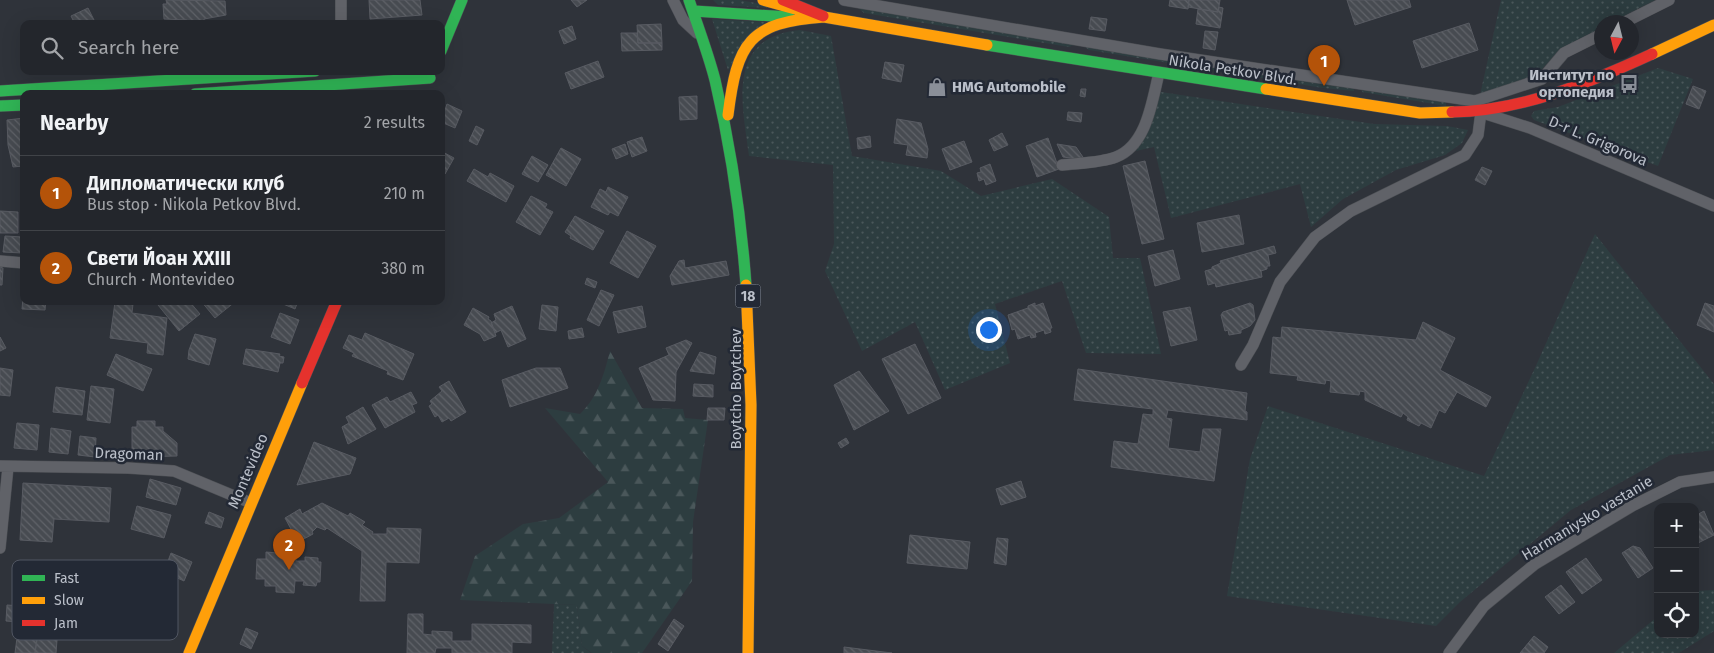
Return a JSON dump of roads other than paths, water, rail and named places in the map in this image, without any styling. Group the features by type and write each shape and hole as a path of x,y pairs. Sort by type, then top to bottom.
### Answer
{"main road":[{"path":"445,41 462,0"},
{"name":"18","path":"690,0 694,12"},
{"name":"Nikola Petkov Blvd.","path":"764,0 824,17 1159,73 1420,113 1482,112 1551,95 1619,69 1714,25"},
{"path":"784,0 824,17"},
{"name":"Boytcho Boytchev","path":"694,12 726,129 744,240 752,331 748,653"},
{"name":"Nikola Petkov Blvd.","path":"694,12 760,17 824,17"},
{"path":"726,129 732,84 742,50 768,28 785,21 824,17"},
{"path":"0,91 252,75"},
{"path":"245,90 431,75 425,90"},
{"path":"0,106 20,105"},
{"name":"Montevideo","path":"189,653 335,305"}],"street":[{"path":"341,0 341,20"},
{"path":"673,0 683,20 702,38"},
{"name":"Nikola Petkov Blvd.","path":"844,0 1160,54 1475,101"},
{"path":"1639,15 1669,0"},
{"path":"1241,364 1253,345 1280,282 1315,237 1351,211 1465,156 1478,135 1482,112 1475,101 1542,79 1564,53 1594,38"},
{"path":"1062,166 1116,157 1128,149 1143,130 1159,73"},
{"name":"D-r L. Grigorova","path":"1482,112 1530,128 1714,206"},
{"path":"0,261 20,263"},
{"path":"0,548 4,466"},
{"name":"Dragoman","path":"4,466 128,468 174,471 251,503"},
{"name":"Harmaniysko vastanie","path":"1449,653 1484,606 1535,564 1632,506 1680,482 1714,477"}],"place":[{"name":"Институт по ортопедия","path":"1629,84"},
{"name":"Дипломатически клуб","path":"1324,86"},
{"name":"HMG Automobile","path":"937,87"},
{"name":"Свети Йоан XXIII","path":"289,570"}]}
